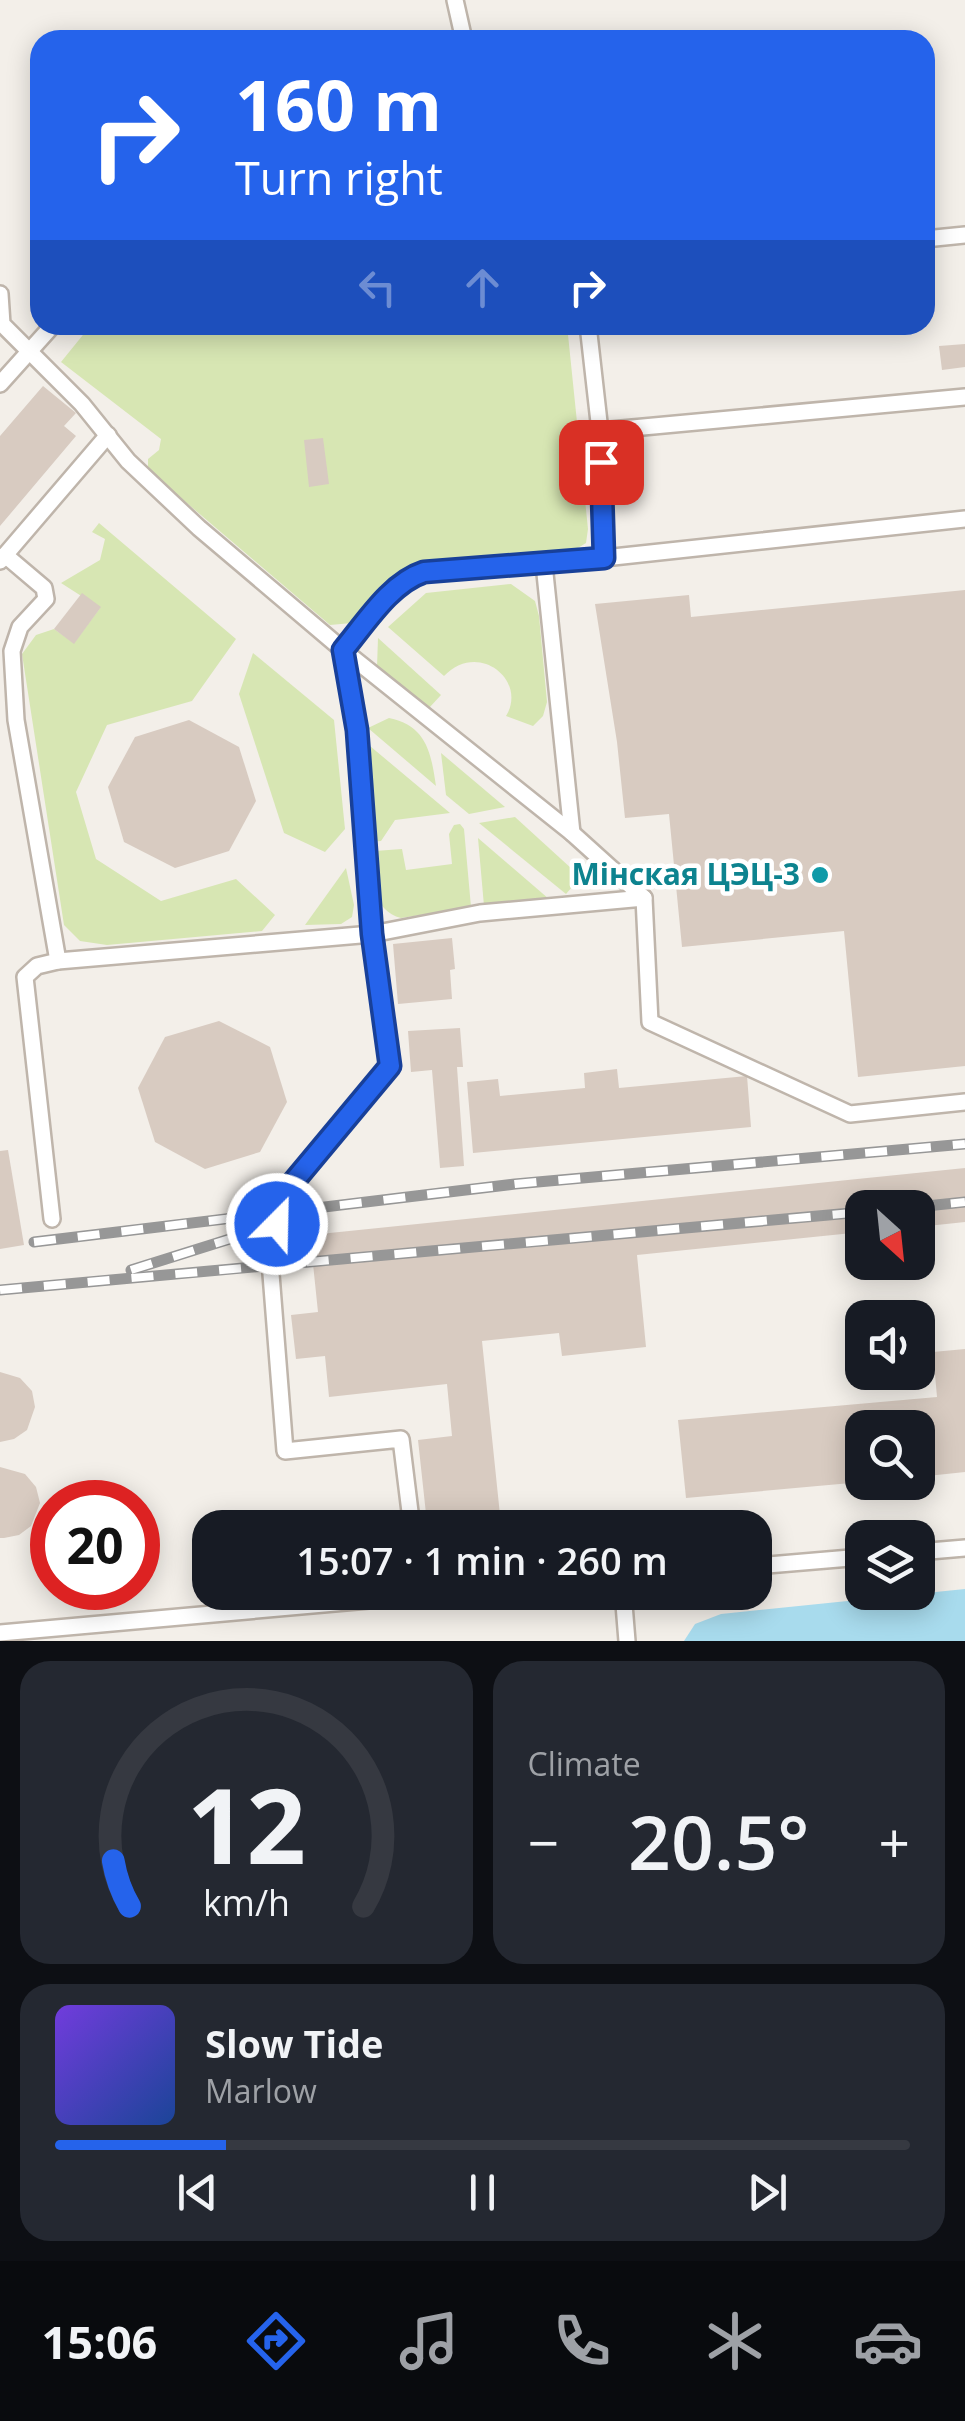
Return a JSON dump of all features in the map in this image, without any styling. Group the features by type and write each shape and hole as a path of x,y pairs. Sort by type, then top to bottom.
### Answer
{"lane":[{"path":"455,0 462,30"},
{"path":"935,238 965,235"},
{"path":"0,294 1,325 82,404 128,461 343,650 572,833 644,898 650,1022 850,1114 965,1102"},
{"path":"0,384 44,335"},
{"path":"589,335 600,430 604,558"},
{"path":"600,430 965,396"},
{"path":"58,961 8,720 13,642 20,627 46,599 44,588 2,558 108,435"},
{"path":"343,650 399,585 424,572 544,564 965,519"},
{"path":"544,564 572,833"},
{"path":"343,650 357,730 372,934 390,1066 290,1186 268,1249 285,1450 401,1439 410,1510"},
{"path":"52,1218 25,976 37,966 372,934 480,913 644,898"},
{"path":"935,1551 965,1548"},
{"path":"772,1565 845,1558"},
{"path":"0,1633 257,1610"},
{"path":"624,1610 627,1641"}],"green space":[{"path":"83,335 568,335 588,529 586,543 568,554 404,568 352,623 330,625 148,470 148,459 159,450 161,439 61,362"},
{"path":"99,523 236,639 192,701 107,725 76,792 96,859 161,901 236,879 275,915 262,931 107,945 80,941 64,925 22,654 36,635 54,629 74,643 100,608 61,583 100,560 105,539 92,532"},
{"path":"511,584 535,601 539,616 547,702 543,716 533,726 506,716 510,690 496,669 471,662 444,676 388,627 426,593"},
{"path":"378,638 441,695 429,708 377,667"},
{"path":"253,653 334,720 345,829 325,852 284,833 239,694"},
{"path":"389,718 419,734 429,752 436,786 368,728"},
{"path":"364,741 450,813 395,820 381,841 370,842"},
{"path":"441,753 505,807 469,814 446,795"},
{"path":"515,817 572,869 572,887 566,894 479,823"},
{"path":"460,824 464,829 471,907 401,918 384,908 372,881 375,851 402,849 406,870 452,864 449,834 454,825"},
{"path":"478,838 549,899 484,906"},
{"path":"346,868 354,905 352,917 341,924 305,925"}],"water":[{"path":"965,1589 965,1641 684,1641 695,1624 721,1614 845,1601 845,1610 935,1610 935,1592"}],"building":[{"path":"965,344 965,367 942,370 939,346"},
{"path":"43,386 76,413 64,426 76,436 0,526 0,436"},
{"path":"323,438 329,484 309,487 304,440"},
{"name":"Мінская ЦЭЦ-3","path":"965,590 965,1066 858,1077 844,931 682,947 669,814 625,818 595,604 689,595 691,617"},
{"path":"82,593 101,607 74,644 54,629"},
{"path":"189,720 239,747 256,801 229,851 175,868 124,842 108,787 135,737"},
{"path":"452,938 452,999 398,1004 393,944"},
{"path":"219,1021 270,1047 287,1102 260,1152 205,1169 155,1142 138,1088 165,1037"},
{"path":"460,1028 463,1067 457,1067 464,1166 440,1168 432,1070 411,1072 408,1031"},
{"path":"617,1069 619,1088 747,1076 751,1127 473,1153 467,1082 498,1079 500,1096 585,1088 584,1073"},
{"path":"8,1150 24,1245 0,1249 0,1151"},
{"path":"965,1168 965,1222 935,1225 935,1190 845,1190 845,1234 637,1255 646,1347 562,1356 559,1333 482,1341 499,1510 426,1510 418,1440 452,1436 447,1384 329,1397 325,1356 296,1359 291,1315 318,1312 310,1235"},
{"path":"965,1349 965,1472 935,1475 935,1410 845,1410 845,1484 686,1498 678,1420 937,1397 935,1352"},
{"path":"0,1372 20,1378 32,1391 35,1407 27,1430 0,1442"},
{"path":"0,1467 25,1474 30,1480 30,1527 19,1535 0,1538"}],"railway":[{"path":"34,1242 515,1184 965,1144"},
{"path":"935,1205 965,1202"},
{"path":"0,1290 845,1214"},
{"path":"131,1270 284,1222"}],"place":[{"name":"Мінская ЦЭЦ-3","path":"820,875"}],"route":[{"path":"277,1224 290,1186 390,1066 372,934 357,730 343,650 399,585 412,576 604,558 601,462"}]}
